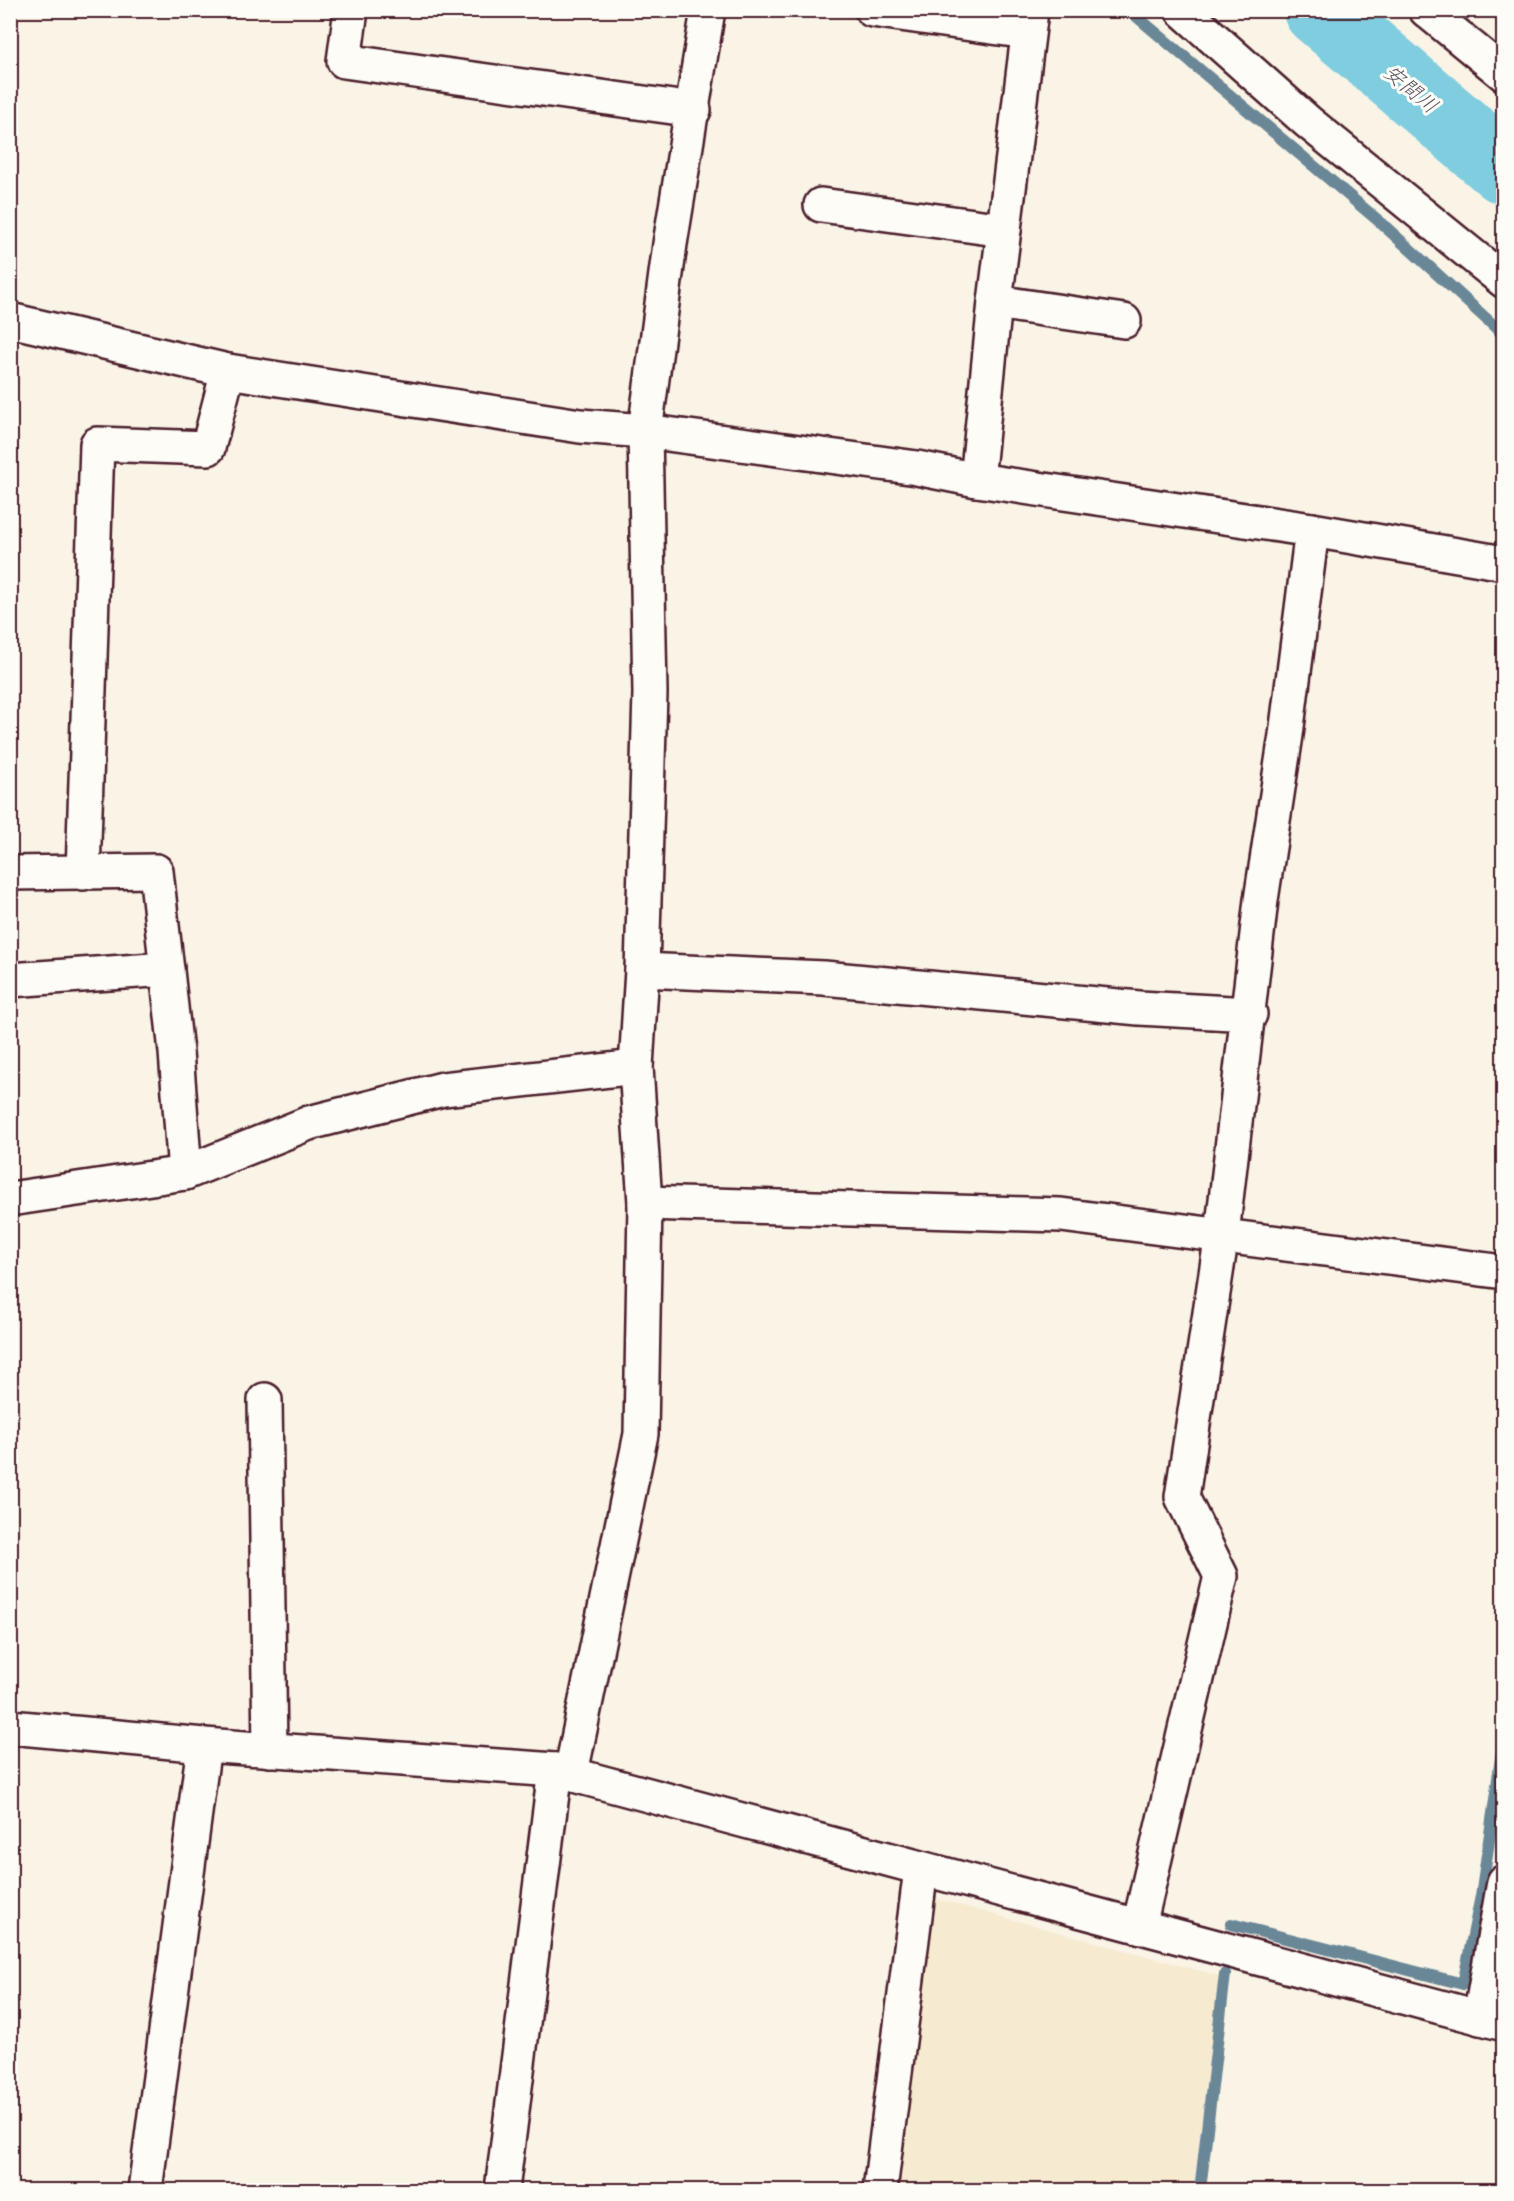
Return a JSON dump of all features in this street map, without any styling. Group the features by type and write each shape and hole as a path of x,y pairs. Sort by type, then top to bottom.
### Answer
{"street":[{"path":"351,10 344,61 694,110"},
{"path":"502,2190 563,1771 641,1434 645,1203 636,1067 642,970 650,693 645,431 670,244 694,110 708,10"},
{"path":"872,10 1030,22 995,302 977,480"},
{"path":"1182,10 1308,122 1503,281"},
{"path":"1426,10 1503,74"},
{"path":"821,205 1004,230"},
{"path":"995,302 1124,321"},
{"path":"10,320 228,371 580,426 645,431 917,468 977,480 1312,530 1503,563"},
{"path":"83,873 97,444 208,448 228,371"},
{"path":"1139,1926 1221,1576 1182,1497 1222,1234 1250,1014 1261,900 1286,735 1312,530"},
{"path":"10,873 156,871 185,1173"},
{"path":"10,980 167,969"},
{"path":"642,970 824,978 1139,1008 1250,1014"},
{"path":"10,1199 185,1173 309,1124 442,1089 636,1067"},
{"path":"645,1203 1061,1215 1503,1272"},
{"path":"264,1400 270,1750"},
{"path":"10,1727 204,1745 563,1771 1492,2021 1503,1882"},
{"path":"145,2190 204,1745"},
{"path":"880,2190 921,1869"}],"shaded area":[{"path":"933,1898 1220,1976 1193,2190 893,2190"}],"waterway":[{"path":"1129,10 1380,222 1504,335"},
{"name":"安間川","path":"1319,10 1504,168"},
{"path":"1231,1924 1463,1984 1481,1896 1504,1737"},
{"path":"1200,2190 1225,1974"}]}
